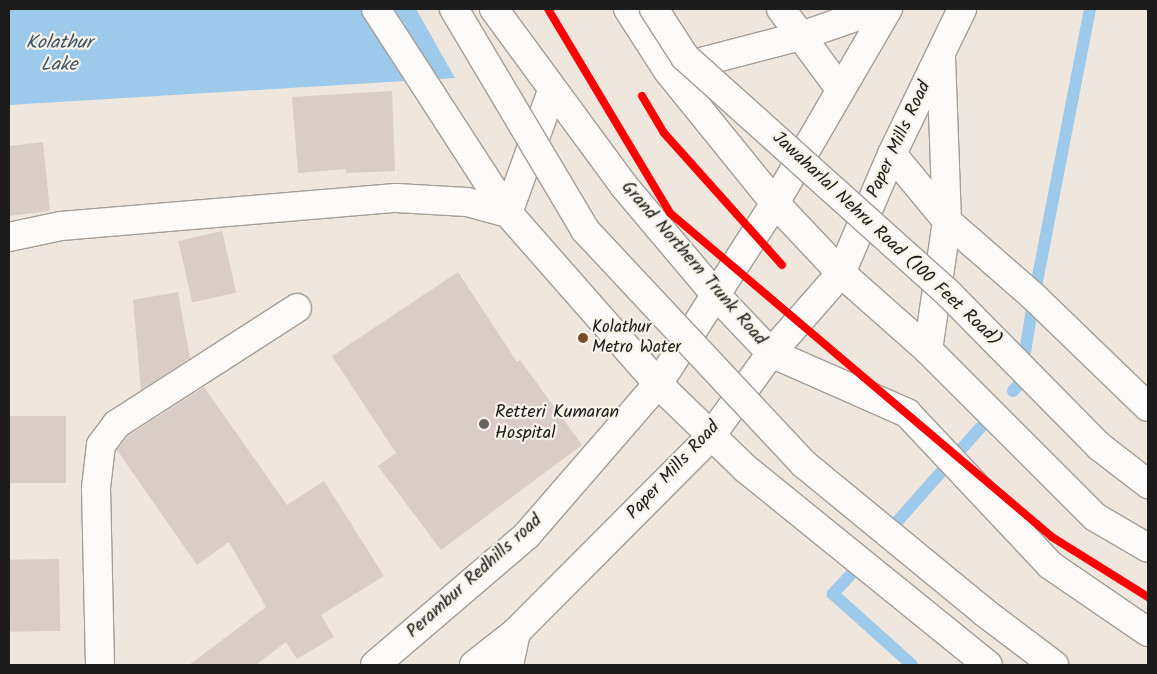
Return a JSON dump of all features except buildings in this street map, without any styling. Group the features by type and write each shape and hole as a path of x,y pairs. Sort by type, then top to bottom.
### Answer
{"main road":[{"path":"376,9 508,213 658,384 710,437 988,665"},
{"path":"454,9 585,230 804,464 984,612 1054,665"},
{"name":"Grand Northern Trunk Road","path":"494,9 552,91 624,186 714,293 772,353 907,413 1050,565 1148,632"},
{"path":"628,9 668,71 775,203 840,273 928,350 1095,517 1148,548"},
{"name":"Jawaharlal Nehru Road (100 Feet Road)","path":"654,9 685,57 948,293 1100,446 1148,484"},
{"path":"781,9 840,89"},
{"path":"668,71 801,36 878,9"},
{"name":"Perambur Redhills road","path":"375,665 527,535 658,384 714,293 775,203 888,9"},
{"name":"Paper Mills Road","path":"474,665 516,632 710,437 772,353 840,273 892,154 962,9"},
{"path":"928,350 947,221 940,53"},
{"path":"508,213 552,91"},
{"path":"892,154 947,221 1034,297 1148,407"},
{"path":"9,238 61,226 396,198 467,202 508,213"},
{"path":"100,665 96,488 101,445 117,424 297,308"},
{"path":"509,665 516,632"}],"water":[{"name":"Kolathur Lake","path":"9,9 416,9 455,78 9,105"}],"waterway":[{"path":"1013,391 1020,383 1034,297 1090,9"},
{"path":"888,532 980,428"},
{"path":"855,570 833,594 912,665"}],"transit line":[{"path":"548,9 670,213 1052,537 1148,597"},
{"path":"642,96 664,133 782,265"}],"place":[{"name":"Kolathur Metro Water","path":"583,338"},
{"name":"Retteri Kumaran Hospital","path":"484,424"}]}
